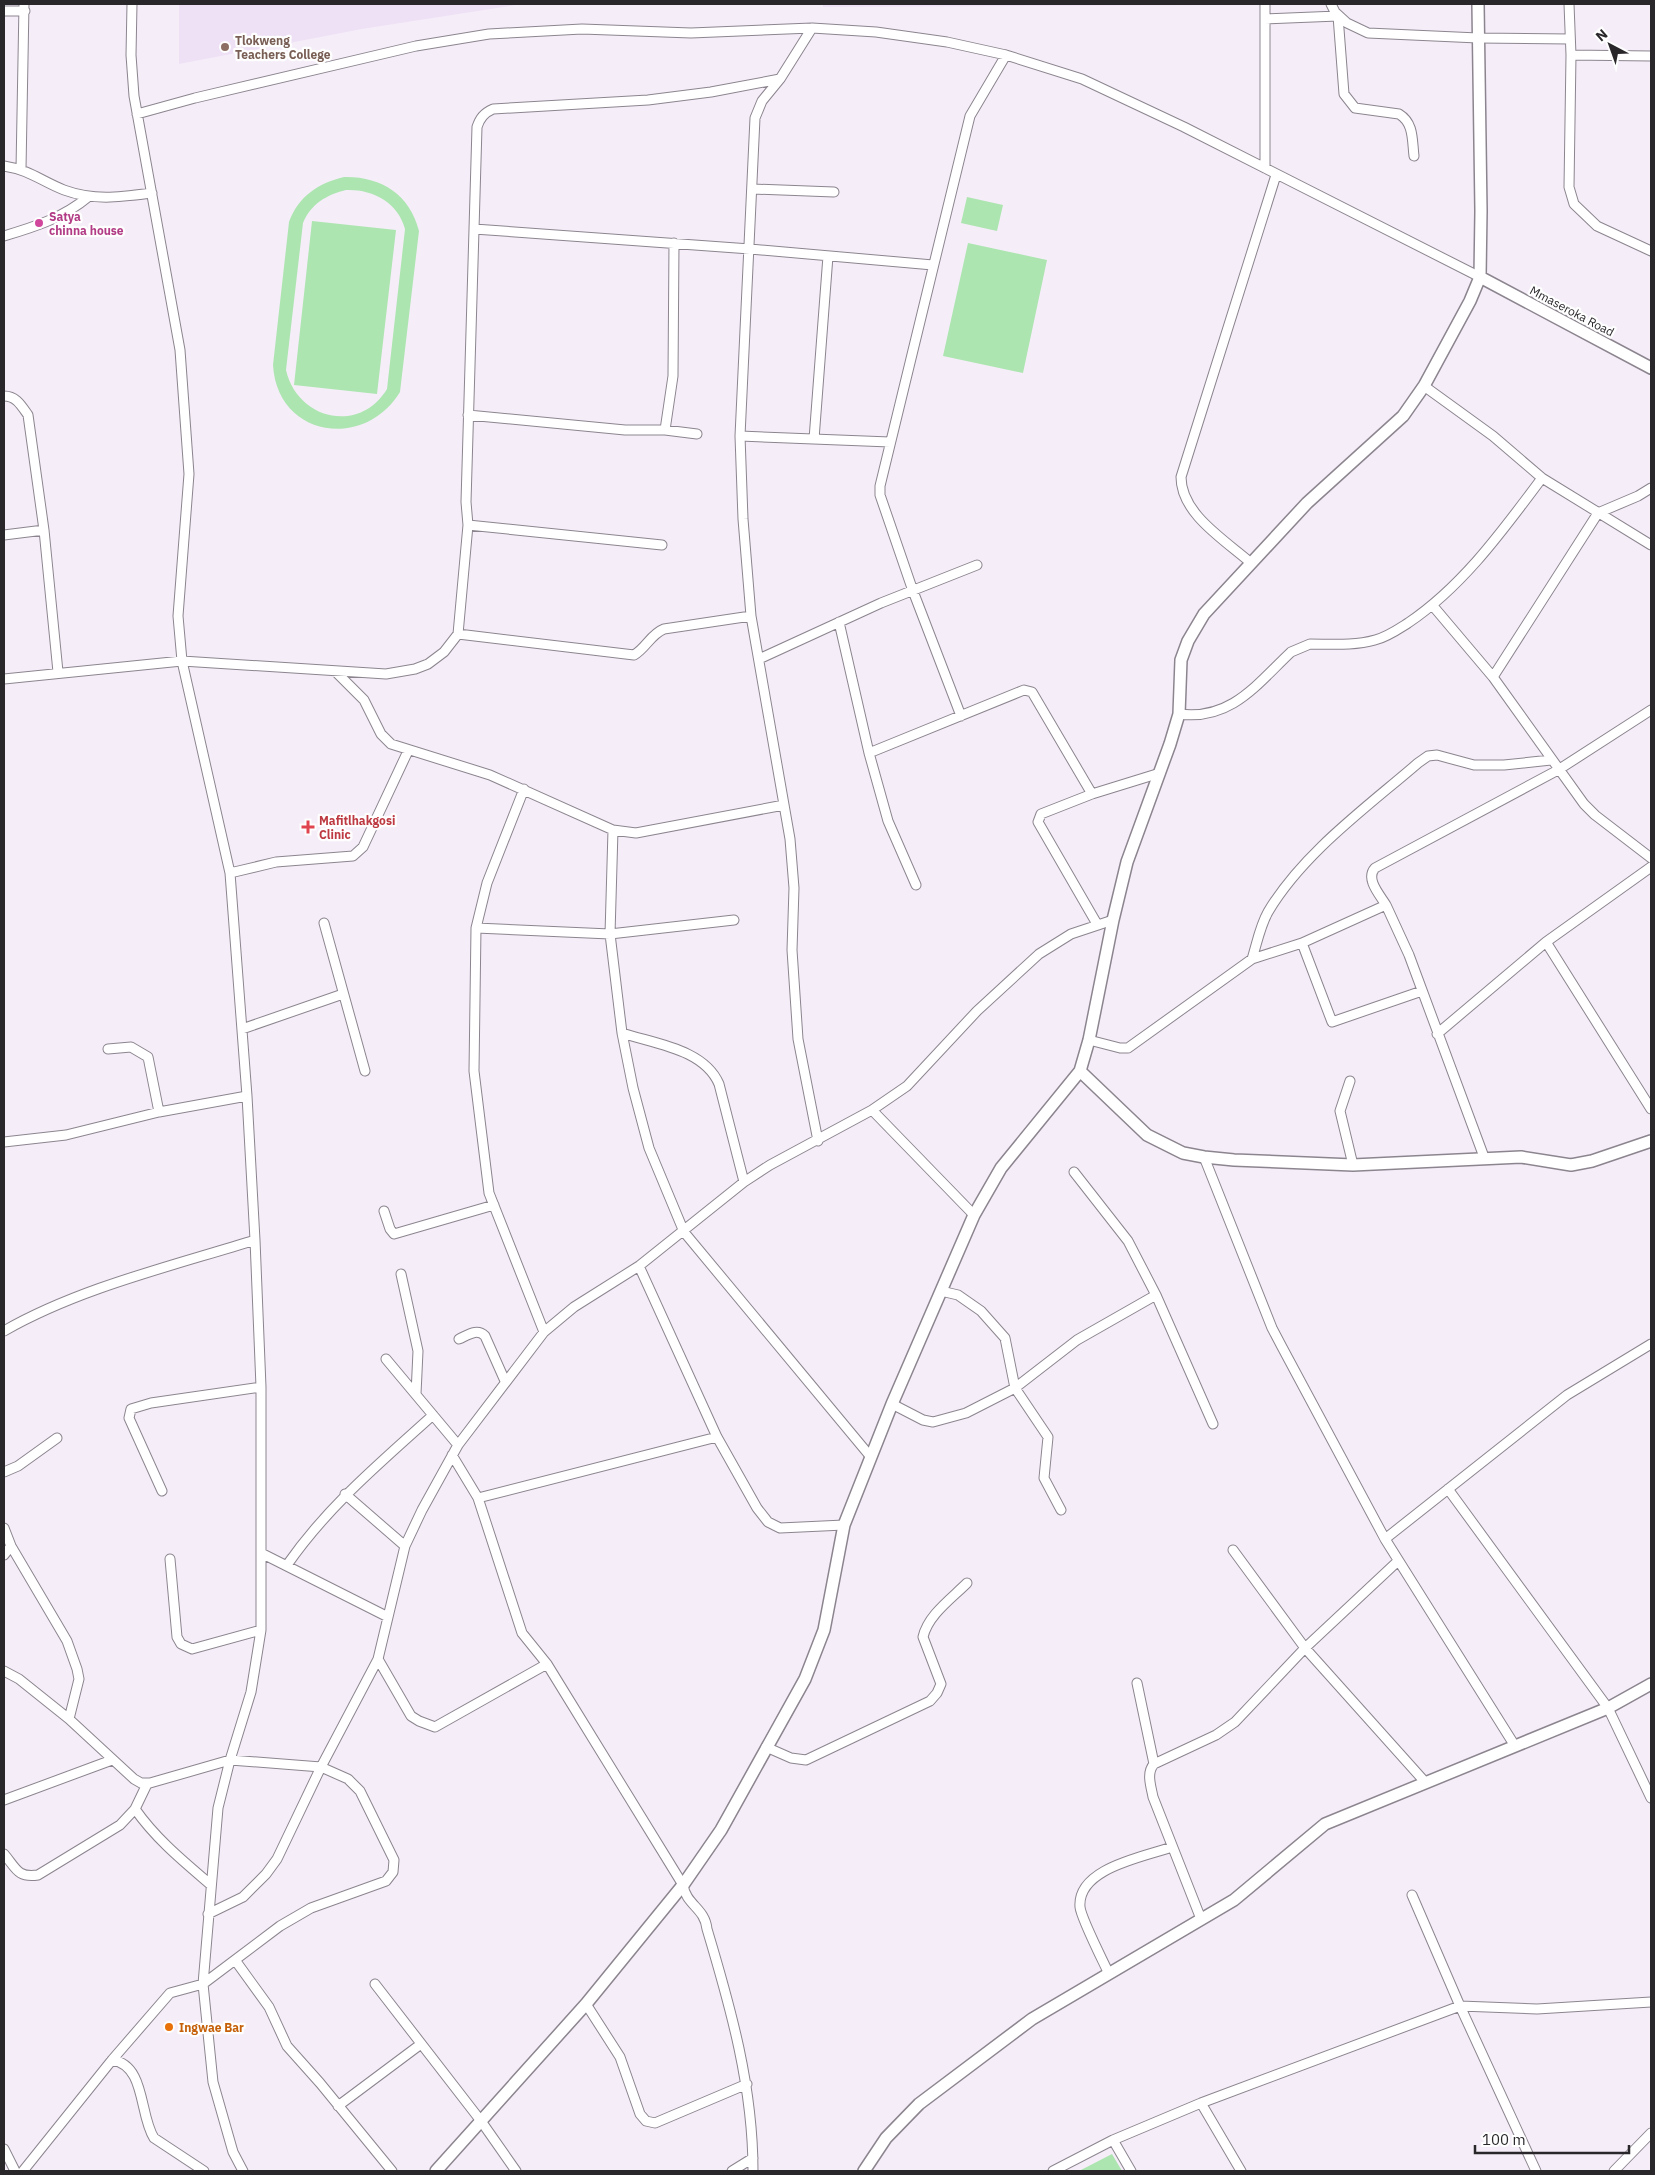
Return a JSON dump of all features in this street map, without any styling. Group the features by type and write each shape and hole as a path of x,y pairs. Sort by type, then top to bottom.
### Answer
{"street":[{"path":"132,4 131,55 137,114 180,350 188,474 178,616 182,661 230,873 247,1096 261,1387 261,1630 252,1692 230,1760 218,1808 203,1984 213,2082 234,2152 243,2171"},
{"path":"1265,4 1265,168"},
{"path":"1332,4 1338,16 1344,94 1355,108 1404,116 1411,126 1414,156"},
{"path":"436,2171 586,2004 683,1885 720,1830 770,1748 805,1680 817,1652 824,1630 844,1524 870,1456 974,1215 1001,1168 1080,1071 1089,1040 1113,920 1127,862 1179,714 1181,660 1188,642 1204,614 1307,503 1403,416 1424,386 1470,301 1480,277 1482,211 1478,4"},
{"path":"1569,4 1571,55 1569,187 1574,204 1597,226 1651,251"},
{"path":"4,11 24,7 21,169"},
{"path":"1265,19 1338,16 1356,28 1368,33 1478,38 1570,39"},
{"path":"137,114 204,96 416,46 489,34 582,29 692,33 812,28 876,32 947,42 1006,55 1082,79 1184,127 1480,277"},
{"path":"812,28 780,79 762,101 755,118 740,436 743,519 751,616 790,839 794,888 792,950 798,1039 818,1141"},
{"path":"961,716 913,590 880,495 880,486 970,116 979,97 1006,55"},
{"path":"1571,55 1651,56"},
{"path":"4,679 58,672 182,661 386,674 415,670 428,664 444,652 458,634 468,525 466,502 477,127 482,116 493,109 648,100 711,92 780,79"},
{"path":"4,166 21,169 63,189 88,197 105,198 152,194"},
{"path":"1251,563 1195,515 1181,490 1181,478 1276,175"},
{"path":"753,189 834,192"},
{"path":"4,236 38,226 67,212 88,197"},
{"path":"474,229 674,243 933,265"},
{"path":"665,430 673,376 674,243"},
{"path":"814,439 828,256"},
{"name":"Mmaseroka Road","path":"1480,277 1651,368"},
{"path":"1424,386 1493,436 1542,478 1651,545"},
{"path":"4,396 12,396 28,414 44,530 58,672"},
{"path":"468,415 625,430 665,430 697,434"},
{"path":"740,436 890,442"},
{"path":"1179,714 1193,716 1223,710 1239,700 1291,652 1302,646 1310,644 1363,643 1389,635 1433,606 1503,531 1542,478"},
{"path":"1493,677 1598,513 1638,496 1651,488"},
{"path":"468,525 662,545"},
{"path":"4,535 44,530"},
{"path":"758,658 913,590 977,565"},
{"path":"1433,606 1493,677 1558,770 1595,815 1651,858"},
{"path":"458,634 634,656 644,650 658,631 751,616"},
{"path":"839,622 869,753 888,822 916,885"},
{"path":"335,671 364,700 381,734 391,744 408,751 490,775 613,830 636,833 784,805"},
{"path":"869,753 1024,690 1032,692 1092,794"},
{"path":"1484,1157 1409,955 1386,905 1371,879 1371,873 1375,868 1558,770 1651,710"},
{"path":"230,873 276,862 354,856 363,847 408,751"},
{"path":"1252,959 1268,912 1288,885 1321,847 1428,756 1437,755 1474,765 1504,765 1551,760"},
{"path":"1097,924 1038,820 1041,814 1092,794 1160,772"},
{"path":"524,789 487,882 476,928 474,1071 489,1193 544,1332"},
{"path":"613,830 610,934 622,1034 632,1088 649,1148 684,1232 870,1456"},
{"path":"1437,1034 1546,942 1651,868"},
{"path":"1089,1040 1120,1048 1128,1048 1252,959 1302,943 1386,905"},
{"path":"476,928 610,934 734,920"},
{"path":"208,1914 243,1896 266,1874 277,1859 321,1767 378,1659 405,1546 422,1510 458,1445 505,1380 544,1332 574,1307 639,1266 684,1232 744,1182 770,1165 818,1141 872,1110 907,1086 978,1011 1039,954 1071,934 1113,920"},
{"path":"324,923 365,1071"},
{"path":"1546,942 1651,1109"},
{"path":"1302,943 1332,1022 1422,990"},
{"path":"242,1029 343,994"},
{"path":"622,1034 683,1052 705,1063 714,1072 719,1084 744,1182"},
{"path":"108,1049 131,1047 148,1057 159,1112"},
{"path":"1080,1071 1147,1135 1183,1152 1204,1157 1353,1165 1484,1157 1521,1157 1572,1165 1592,1161 1651,1141"},
{"path":"1350,1081 1340,1111 1353,1165"},
{"path":"4,1142 66,1136 159,1112 247,1096"},
{"path":"872,1110 974,1215"},
{"path":"1204,1157 1272,1328 1385,1539 1515,1746"},
{"path":"1074,1172 1128,1241 1156,1295 1213,1424"},
{"path":"384,1211 390,1229 394,1234 494,1205"},
{"path":"4,1332 27,1318 68,1299 254,1240"},
{"path":"639,1266 717,1437 758,1508 773,1526 786,1528 844,1524"},
{"path":"401,1274 418,1351 416,1394"},
{"path":"941,1291 958,1295 981,1311 1005,1338 1015,1388 1048,1437 1044,1478 1062,1510"},
{"path":"892,1404 923,1420 934,1422 966,1413 1015,1388 1077,1340 1156,1295"},
{"path":"459,1338 476,1331 481,1332 485,1336 505,1380"},
{"path":"1385,1539 1567,1395 1651,1344"},
{"path":"386,1359 458,1445"},
{"path":"162,1491 128,1418 131,1409 151,1403 261,1387"},
{"path":"287,1566 304,1541 344,1494 433,1415"},
{"path":"478,1498 717,1437"},
{"path":"4,1472 37,1454 57,1438"},
{"path":"452,1455 478,1498 522,1633 547,1664 683,1885 684,1893 706,1918 735,2024 747,2084 753,2171"},
{"path":"1448,1489 1608,1708 1651,1796"},
{"path":"344,1494 405,1546"},
{"path":"4,1528 11,1546 67,1641 77,1669 78,1679 69,1719"},
{"path":"4,1555 11,1546"},
{"path":"1233,1550 1305,1648 1425,1782"},
{"path":"261,1552 388,1617"},
{"path":"170,1559 177,1637 181,1644 192,1649 261,1630"},
{"path":"1201,1919 1153,1797 1149,1776 1151,1768 1154,1764 1216,1735 1235,1722 1305,1648 1398,1561"},
{"path":"770,1748 791,1758 806,1760 930,1701 937,1693 941,1684 923,1637 924,1631 930,1620 967,1583"},
{"path":"378,1659 412,1716 435,1727 547,1664"},
{"path":"4,1671 19,1679 69,1719 134,1779 147,1784 230,1760 321,1767 348,1779 360,1791 394,1860 393,1872 386,1881 311,1908 280,1926 203,1984 183,1988 166,1997 112,2060 23,2171"},
{"path":"1137,1683 1154,1764"},
{"path":"864,2171 886,2138 919,2104 1032,2019 1240,1895 1325,1824 1608,1708 1651,1684"},
{"path":"4,1800 112,1760"},
{"path":"4,1854 15,1870 28,1876 38,1875 120,1825 135,1809 147,1784"},
{"path":"135,1809 158,1839 211,1885"},
{"path":"1109,1974 1080,1908 1085,1887 1102,1871 1172,1848"},
{"path":"1412,1895 1460,2006 1536,2171"},
{"path":"235,1960 268,2007 287,2046 392,2171"},
{"path":"375,1984 481,2121 516,2171"},
{"path":"1053,2171 1112,2140 1201,2104 1460,2006 1538,2009 1651,2002"},
{"path":"586,2004 620,2057 640,2114 646,2121 655,2123 747,2084"},
{"path":"338,2106 421,2044"},
{"path":"112,2060 125,2064 136,2080 148,2130 154,2138 204,2171"},
{"path":"1201,2104 1241,2171"},
{"path":"1614,2171 1651,2132"},
{"path":"1112,2140 1131,2171"},
{"path":"4,2149 15,2171"},
{"path":"732,2171 753,2158"}],"shaded area":[{"name":"Tlokweng Teachers College","path":"179,4 522,4 362,29 179,64"},
{"path":"823,4 1255,4 1255,5 823,7"}],"green space":[{"path":"344,177 370,180 392,190 409,207 419,231 400,392 384,411 366,423 345,428 324,428 305,421 289,408 278,389 273,365 289,222 298,205 310,192","holes":["346,190 356,190 383,199 396,211 405,229 387,389 375,403 361,412 346,416 330,415 315,410 302,400 292,387 286,370 303,223 306,216 320,201"]},
{"path":"967,197 1003,205 997,231 961,223"},
{"path":"312,221 396,230 377,394 294,385"},
{"path":"968,243 1047,260 1023,373 943,356"},
{"path":"1112,2154 1122,2171 1079,2171"}],"place":[{"name":"Tlokweng Teachers College","path":"225,47"},
{"name":"Satya chinna house","path":"39,223"},
{"name":"Mafitlhakgosi Clinic","path":"308,827"},
{"name":"Ingwae Bar","path":"169,2027"}]}
